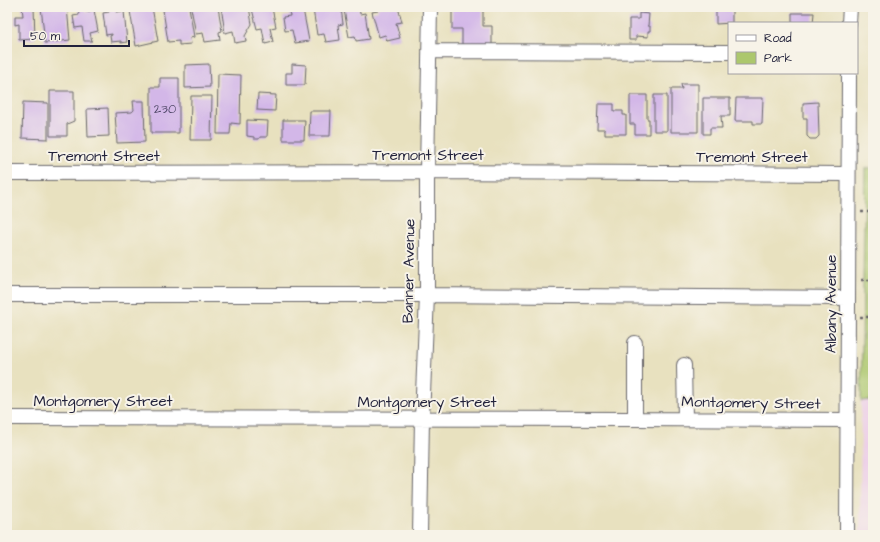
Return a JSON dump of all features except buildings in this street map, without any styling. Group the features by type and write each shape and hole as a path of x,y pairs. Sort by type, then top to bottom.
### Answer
{"street":[{"name":"Banner Avenue","path":"420,535 422,418 427,295 427,172 430,7"},
{"path":"849,22 850,7"},
{"path":"430,51 728,52"},
{"name":"Albany Avenue","path":"847,535 849,74"},
{"name":"Tremont Street","path":"7,173 427,172 848,174"},
{"path":"7,295 427,295 848,298"},
{"path":"635,343 635,418"},
{"path":"684,365 685,419"},
{"name":"Montgomery Street","path":"7,418 635,418 847,420"}],"shaded area":[{"path":"873,400 873,535 860,535 861,401"}],"green space":[{"path":"865,168 873,168 873,400 861,401"}]}
